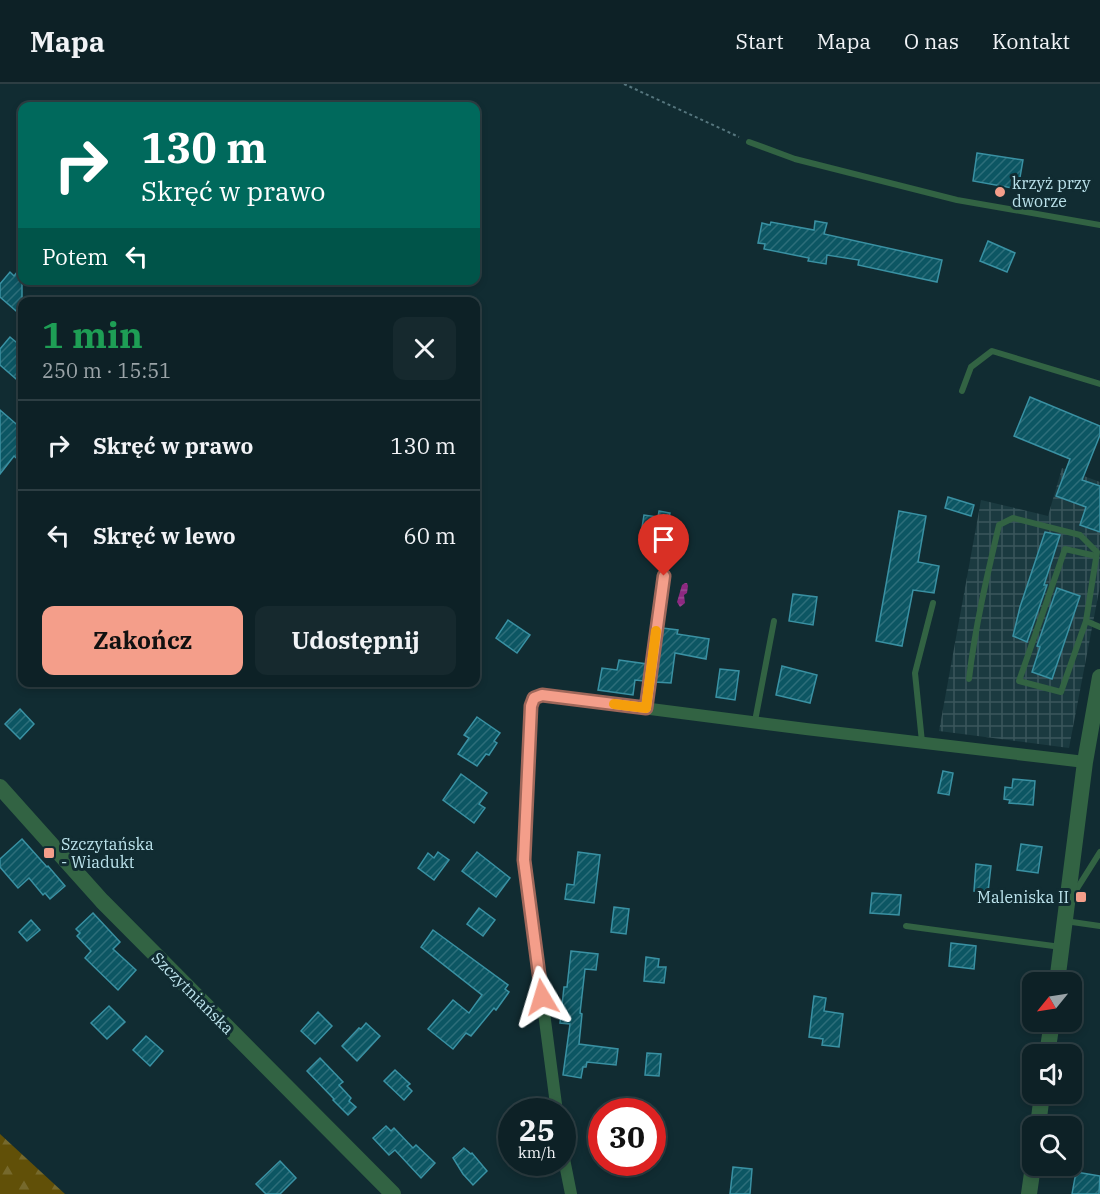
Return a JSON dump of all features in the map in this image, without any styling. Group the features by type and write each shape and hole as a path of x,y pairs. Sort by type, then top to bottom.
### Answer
{"street":[{"path":"1058,972 1085,762 1100,677"},
{"path":"555,1098 524,860 531,706 534,698 542,695 1085,762"},
{"name":"Szczytniańska","path":"0,787 102,901 393,1194"},
{"path":"568,1176 572,1194"},
{"path":"1029,1194 1032,1176"}],"lane":[{"path":"749,142 795,159 957,200 1100,225"},
{"path":"962,391 971,367 992,351 1100,384"},
{"path":"969,679 972,650 999,525 1013,518 1080,535 1097,552 1086,621 1061,692 1019,681 1065,549 1096,556"},
{"path":"1090,545 1100,546"},
{"path":"646,708 664,576"},
{"path":"922,743 915,673 933,603"},
{"path":"754,722 774,621"},
{"path":"1086,621 1100,627"},
{"path":"1100,852 1066,913 1100,926"},
{"path":"906,926 1061,947"}],"path":[{"path":"624,84 749,142"}],"shaded area":[{"path":"1062,468 1100,482 1100,586 1069,748 939,731 981,500 1048,516"},
{"path":"685,583 688,586 687,593 684,595 685,603 680,607 677,602 682,585"}],"green space":[{"path":"0,1134 65,1194 0,1194"}],"building":[{"path":"977,153 1023,160 1018,189 973,181"},
{"path":"815,221 827,223 824,234 942,260 937,282 858,265 859,260 827,255 826,264 808,261 809,258 764,249 765,244 758,243 762,223 770,225 771,222 814,230"},
{"path":"988,241 1015,253 1007,272 980,261"},
{"path":"18,271 18,285 22,285 22,297 18,297 18,313 0,297 0,284 10,272 14,276"},
{"path":"10,337 18,344 18,381 0,365 0,349"},
{"path":"1030,397 1100,426 1100,435 1082,480 1100,486 1100,532 1080,525 1086,507 1056,496 1070,459 1014,436"},
{"path":"0,410 18,426 18,460 14,456 0,474"},
{"path":"948,497 974,505 971,516 945,508"},
{"path":"659,511 670,513 668,522 674,523 670,545 640,540 644,515 658,517"},
{"path":"899,511 926,516 918,562 939,566 934,593 913,590 902,646 876,641"},
{"path":"1045,532 1060,535 1044,585 1047,585 1027,642 1013,636 1020,607"},
{"path":"1057,588 1080,596 1052,679 1032,672 1040,647 1037,646"},
{"path":"793,594 817,597 813,625 789,621"},
{"path":"508,620 530,635 517,653 496,638"},
{"path":"662,628 678,630 677,634 709,639 706,659 675,653 671,683 655,682"},
{"path":"619,660 647,664 644,681 635,680 633,695 598,690 602,668 617,670"},
{"path":"782,666 817,675 810,703 776,695"},
{"path":"720,669 739,671 735,700 716,697"},
{"path":"20,709 34,724 20,739 5,724"},
{"path":"477,717 500,733 489,755 486,754 477,766 458,754 469,738 464,735"},
{"path":"943,771 953,773 949,795 938,793"},
{"path":"461,774 487,793 479,804 485,808 474,823 443,800"},
{"path":"1013,779 1035,781 1033,805 1009,803 1010,800 1004,799 1005,787 1012,788"},
{"path":"22,839 65,886 50,899 45,893 43,895 29,878 18,888 0,867 0,859"},
{"path":"1021,844 1042,847 1038,873 1017,870"},
{"path":"438,852 449,860 434,880 418,868 428,853 434,858"},
{"path":"477,852 510,878 496,897 462,871"},
{"path":"578,852 600,855 594,903 565,899 567,884 574,885"},
{"path":"976,864 991,866 988,892 974,891"},
{"path":"872,893 901,895 899,915 870,913"},
{"path":"614,907 629,909 626,934 611,932"},
{"path":"479,908 495,920 483,936 467,924"},
{"path":"93,913 120,942 113,949 136,970 118,990 85,958 91,951 77,936 80,933 76,929"},
{"path":"31,920 40,930 27,941 19,932"},
{"path":"433,930 508,985 505,989 509,992 496,1010 494,1008 471,1036 466,1033 453,1049 428,1029 453,1000 469,1013 482,995 421,947"},
{"path":"951,943 976,946 974,969 949,966"},
{"path":"571,951 598,954 596,970 585,969 579,1044 618,1049 616,1065 587,1062 586,1067 583,1067 581,1078 563,1075 570,1024 560,1023"},
{"path":"646,957 659,959 658,967 666,967 664,983 644,981"},
{"path":"814,996 826,998 824,1011 843,1014 839,1047 822,1045 823,1039 809,1037"},
{"path":"109,1006 125,1022 107,1039 91,1023"},
{"path":"318,1012 332,1026 315,1044 301,1031"},
{"path":"366,1023 380,1036 357,1061 342,1046"},
{"path":"146,1036 163,1051 150,1066 133,1050"},
{"path":"647,1053 661,1054 659,1076 645,1075"},
{"path":"320,1058 343,1082 339,1085 351,1098 349,1101 356,1107 348,1115 307,1071"},
{"path":"395,1070 410,1084 407,1086 412,1091 404,1100 384,1081"},
{"path":"386,1126 391,1131 394,1128 413,1148 416,1145 435,1163 421,1178 395,1150 389,1155 373,1138"},
{"path":"464,1148 472,1153 487,1171 473,1185 453,1158"},
{"path":"280,1161 296,1178 280,1194 266,1194 256,1184"},
{"path":"733,1167 752,1169 750,1194 730,1194"},
{"path":"1082,1173 1100,1176 1099,1194 1072,1194 1075,1176 1082,1176"}],"slow traffic":[{"path":"614,704 646,708 656,631"}],"place":[{"name":"krzyż przy dworze","path":"1000,192"},
{"name":"Szczytańska - Wiadukt","path":"49,853"},
{"name":"Maleniska II","path":"1081,897"}],"route":[{"path":"542,997 524,860 531,706 534,698 542,695 646,708 664,576"}]}
